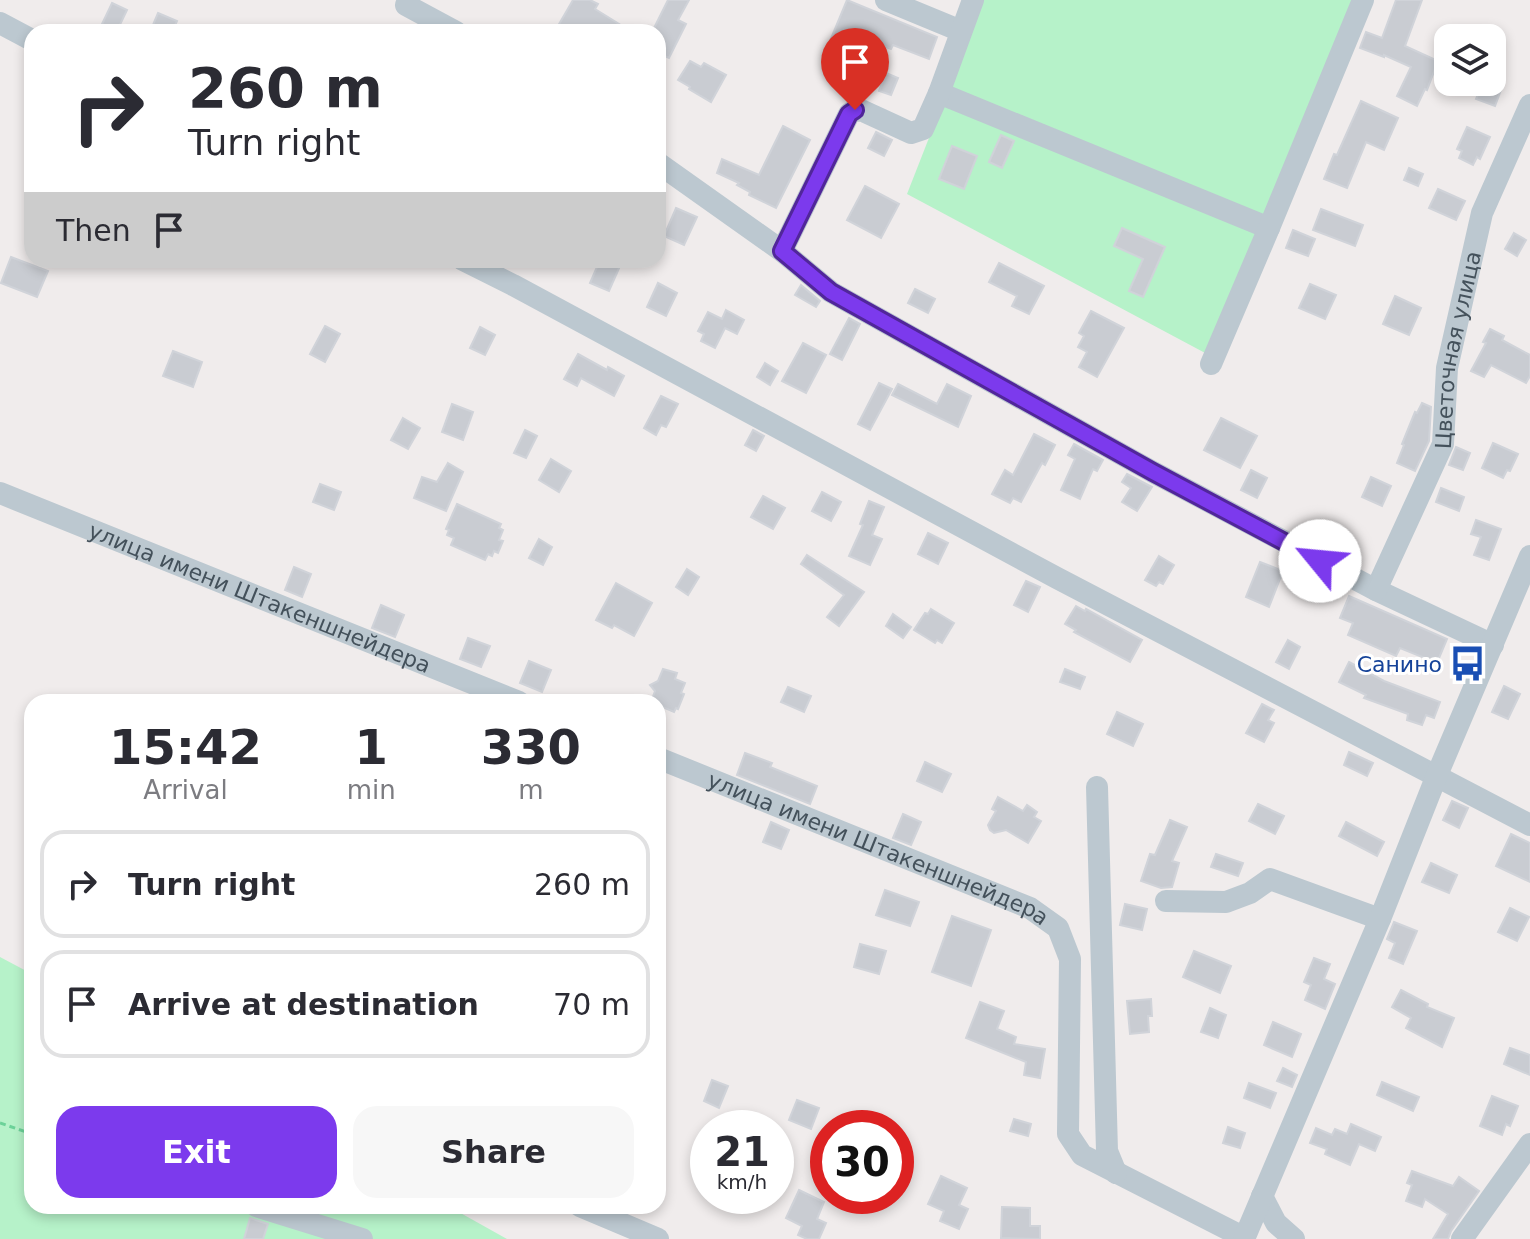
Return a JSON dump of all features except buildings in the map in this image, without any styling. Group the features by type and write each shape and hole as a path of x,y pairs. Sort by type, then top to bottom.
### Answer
{"street":[{"path":"886,0 961,31"},
{"path":"782,251 849,114 855,110 863,111 911,133 923,129 973,0"},
{"path":"1211,364 1363,0"},
{"path":"406,5 441,24"},
{"path":"0,23 24,36"},
{"path":"939,93 1269,228"},
{"name":"Цветочная улица","path":"1376,590 1443,444 1447,368 1482,213 1530,105"},
{"path":"666,169 782,251 831,292 1153,472 1376,590 1493,645"},
{"path":"479,268 1057,578 1530,825"},
{"name":"улица имени Штакеншнейдера","path":"0,493 499,694"},
{"path":"1097,787 1110,1169 1245,1238 1530,556"},
{"name":"улица имени Штакеншнейдера","path":"666,761 1030,908 1058,928 1070,959 1068,1134 1082,1155 1110,1169"},
{"path":"1166,901 1226,902 1250,893 1270,879 1380,919"},
{"path":"1462,1239 1530,1144"},
{"path":"1262,1196 1276,1223 1294,1239"},
{"path":"282,1214 362,1239"},
{"path":"599,1214 658,1239"}],"path":[{"path":"0,1123 24,1131"}],"green space":[{"path":"983,0 1355,0 1207,354 907,194"},
{"path":"0,957 24,970 24,1214 462,1214 507,1239 0,1239"}],"place":[{"name":"Санино","path":"1468,664"}],"route":[{"path":"855,110 849,114 782,251 831,292 1153,472 1320,561"}]}
